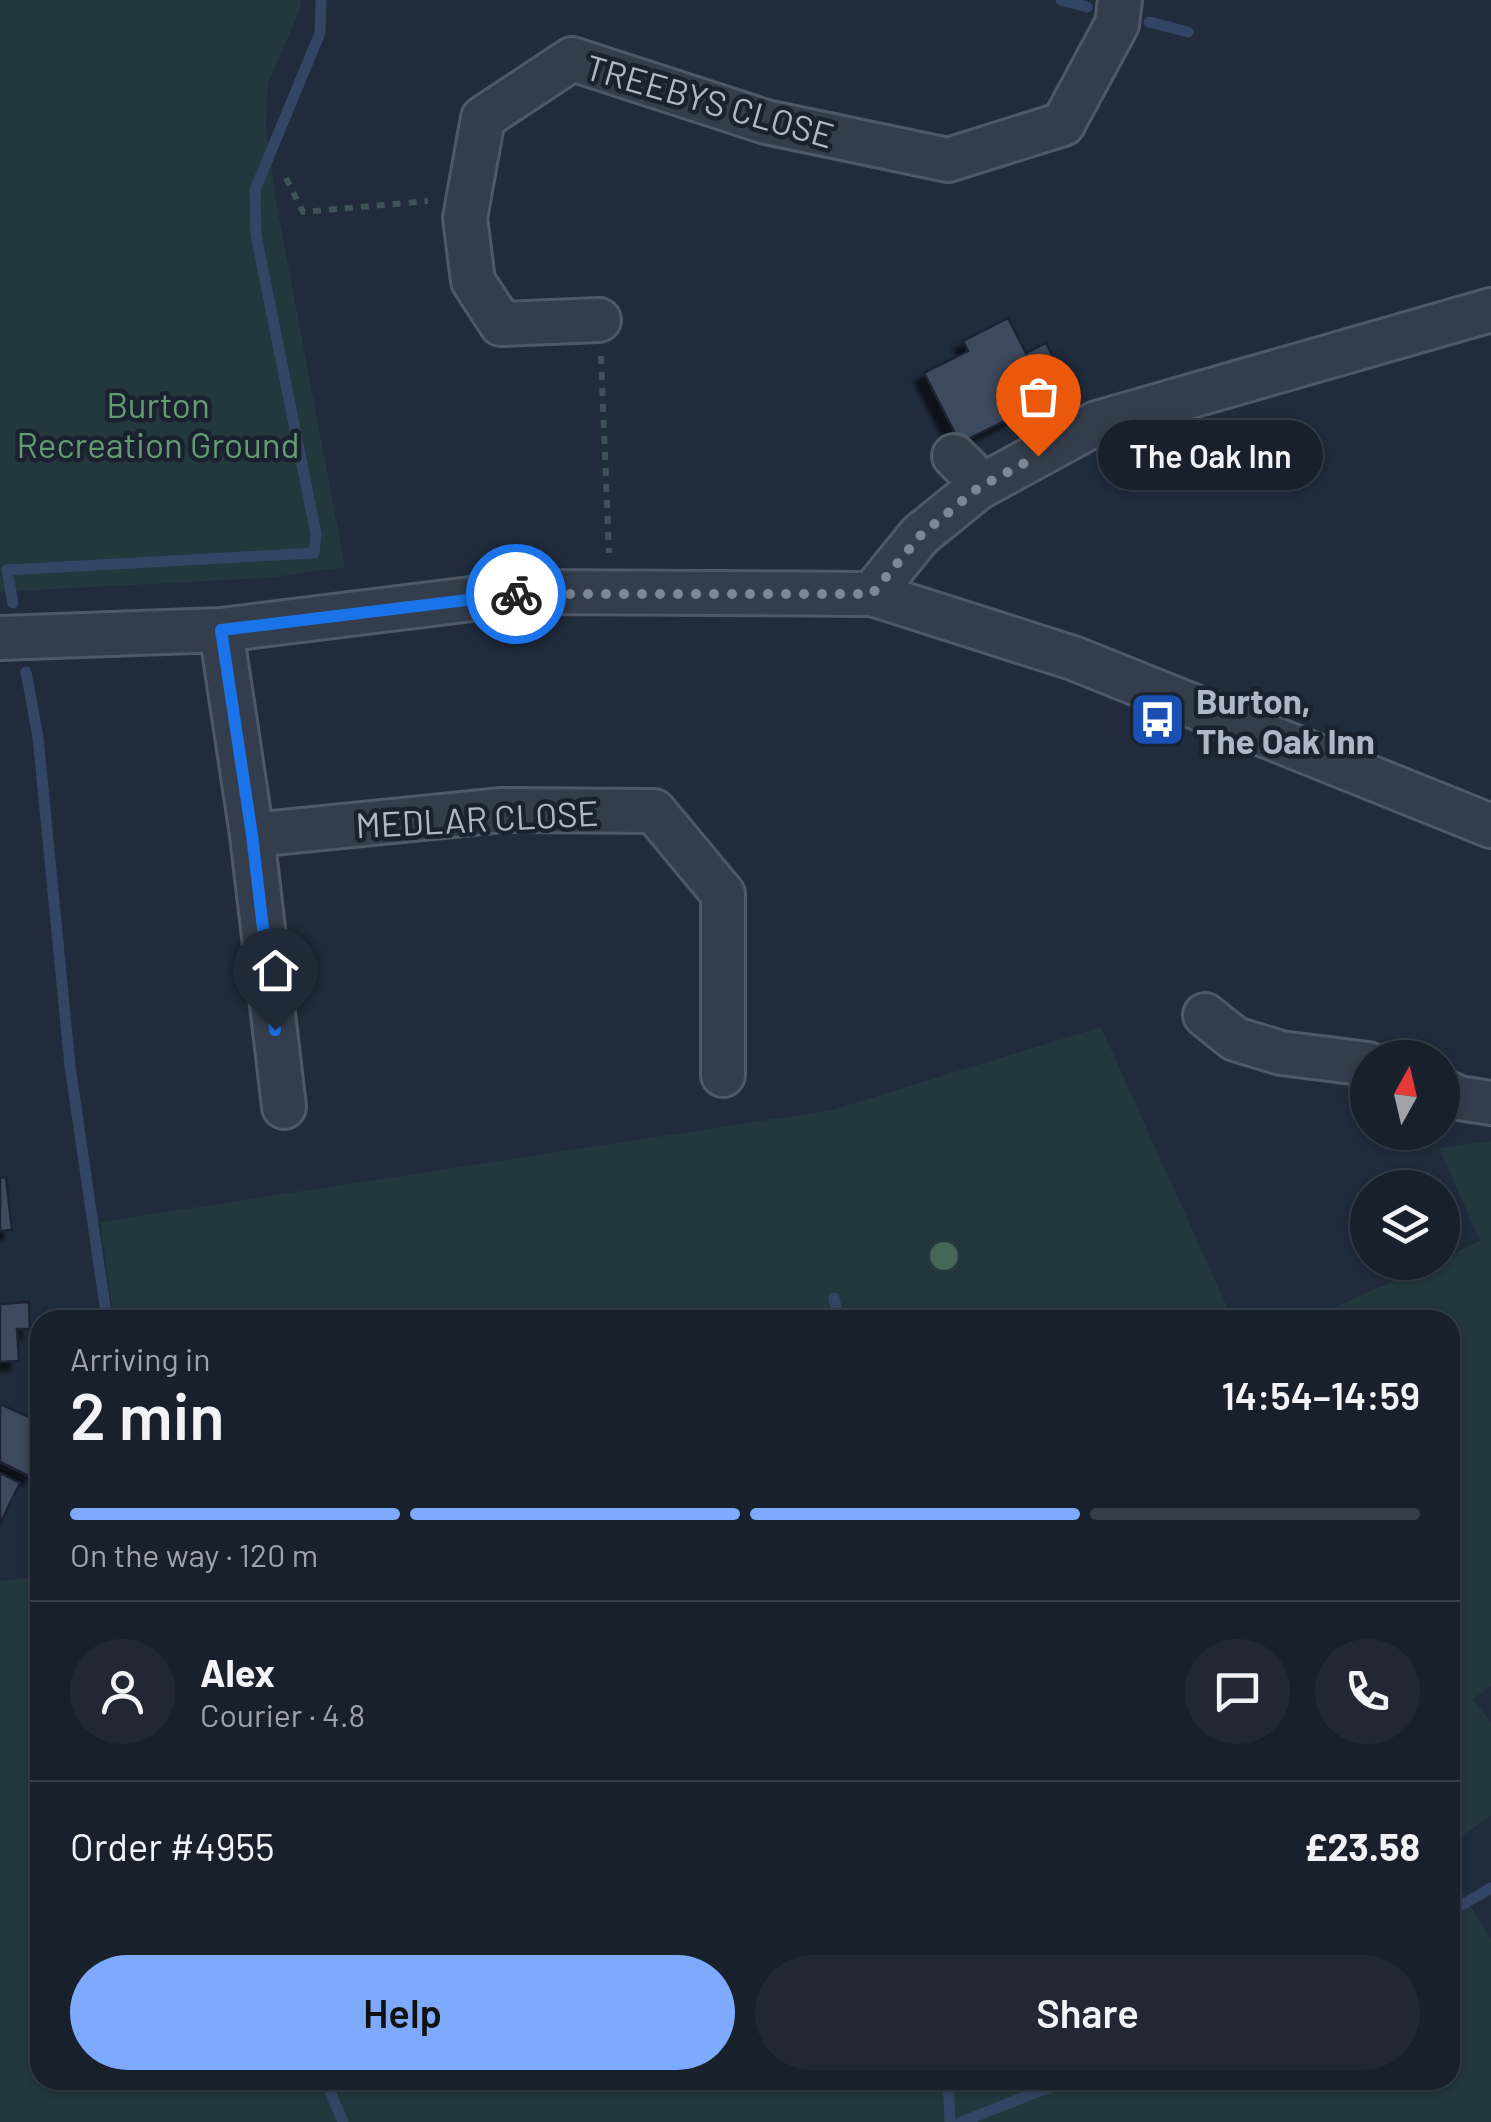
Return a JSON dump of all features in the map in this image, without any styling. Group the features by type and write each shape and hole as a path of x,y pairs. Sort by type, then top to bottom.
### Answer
{"street":[{"name":"TREEBYS CLOSE","path":"599,320 501,324 474,281 466,218 483,118 572,58 766,122 948,160 1064,124 1117,24 1120,0"},
{"path":"872,594 966,472 1097,424 1491,310"},
{"path":"0,638 221,630 528,592 872,594 1074,658 1491,826"},
{"path":"221,630 252,835 284,1108"},
{"name":"MEDLAR CLOSE","path":"252,835 502,810 654,811 723,894 724,1075"},
{"path":"1205,1016 1235,1039 1281,1053 1350,1062"},
{"path":"1460,1098 1491,1102"}],"path":[{"path":"286,178 304,212 469,197"},
{"path":"599,320 610,592"}],"green space":[{"name":"Burton Recreation Ground","path":"0,0 300,0 301,7 268,84 266,129 345,567 267,578 0,592"},
{"path":"1101,1027 1228,1310 113,1310 100,1222 832,1110"},
{"path":"1491,1141 1491,1686 1473,1699 1491,1723 1491,1816 1460,1837 1460,1310 1328,1310 1395,1280 1460,1280 1460,1250 1480,1241 1460,1196 1460,1170 1449,1170 1440,1150 1460,1150 1460,1145"},
{"path":"30,1577 30,2090 1460,2090 1460,1889 1491,1939 1491,2122 0,2122 0,1581"}],"building":[{"path":"1008,318 1026,353 1046,343 1069,389 960,443 924,373 968,351 963,341"},
{"path":"6,1177 12,1230 0,1231 0,1178"},
{"path":"29,1302 30,1329 17,1329 19,1361 0,1362 0,1304"},
{"path":"0,1404 30,1418 30,1477 0,1462"},
{"path":"0,1473 20,1483 0,1524"}],"waterway":[{"path":"13,603 7,570 314,553 316,534 256,235 255,190 320,33 321,0"},
{"path":"1061,0 1087,7"},
{"path":"1149,22 1188,32"},
{"path":"26,672 38,737 70,1066 106,1310"},
{"path":"834,1298 837,1310"},
{"path":"1460,1906 1491,1888"},
{"path":"329,2090 343,2122"},
{"path":"948,2090 950,2122"},
{"path":"961,2122 1043,2090"}],"way so far":[{"path":"516,594 872,594 920,536 978,488 1038,456"}],"place":[{"name":"The Oak Inn","path":"1038,456"},
{"name":"Burton, The Oak Inn","path":"1157,720"}],"route":[{"path":"275,1030 252,835 221,630 516,594"}]}
